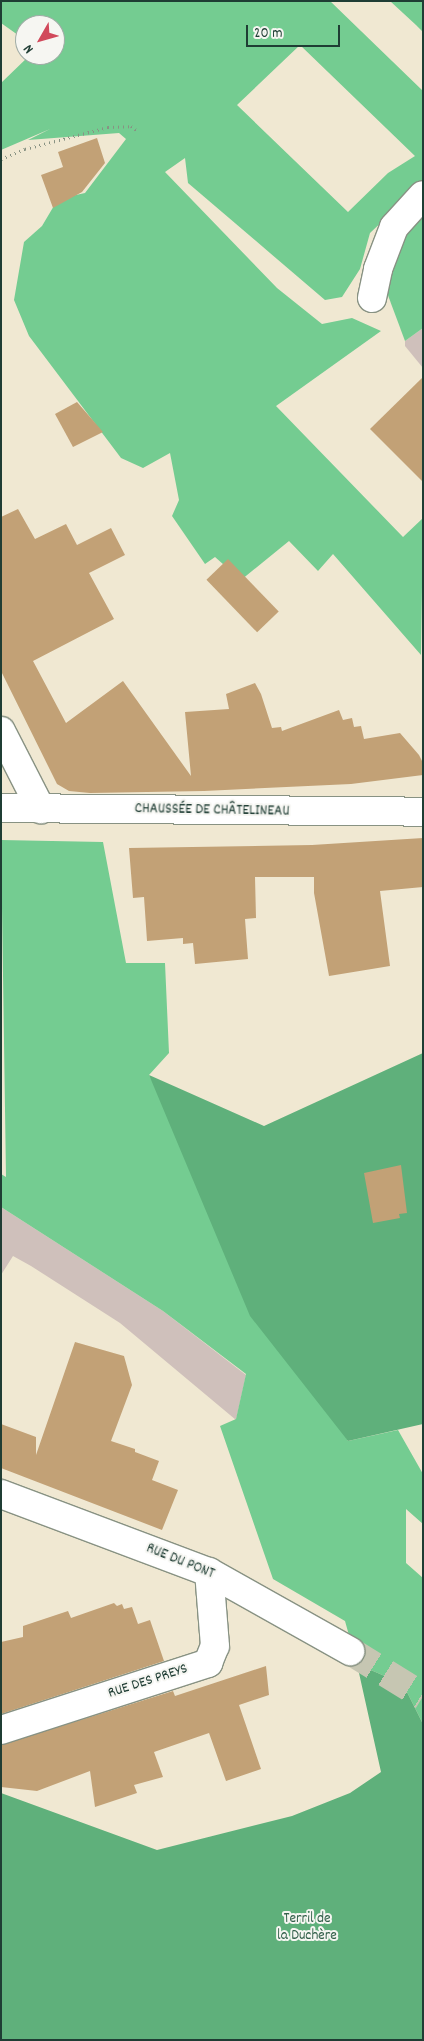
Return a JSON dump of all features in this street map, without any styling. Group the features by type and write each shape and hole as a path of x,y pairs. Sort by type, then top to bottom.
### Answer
{"street":[{"path":"372,298 378,269 394,227 423,195"},
{"path":"1,731 41,809"},
{"name":"CHAUSSÉE DE CHÂTELINEAU","path":"1,808 423,812"},
{"name":"RUE DU PONT","path":"1,1494 209,1572 350,1651"},
{"name":"RUE DES PREYS","path":"1,1730 208,1663 215,1646 209,1572"}],"path":[{"path":"1,159 25,149 108,126 131,126 138,131"}],"shaded area":[{"path":"423,328 423,368 405,346 405,341"},
{"path":"1,1207 163,1311 246,1375 236,1420 120,1323 31,1266 13,1256 1,1275"}],"green space":[{"path":"1,1 330,1 423,91 423,183 370,233 360,269 342,297 325,300 188,183 185,158 165,172 277,288 322,324 352,318 381,331 276,406 403,537 423,518 421,655 333,554 318,571 289,541 241,580 215,557 205,564 172,516 179,500 170,453 143,468 121,458 29,336 14,300 24,242 42,226 58,199 85,193 126,139 119,133 28,140 50,129 1,150 1,83 20,65 65,65 65,15 15,15 15,33 1,23","holes":["300,45 415,156 388,173 348,212 237,105"]},
{"path":"390,1 423,1 423,32 416,25"},
{"path":"423,213 423,328 405,341 386,290 404,237"},
{"path":"1,840 103,842 126,963 165,963 169,1053 149,1075 348,1441 398,1430 423,1474 423,1524 406,1509 406,1563 423,1578 423,1724 403,1684 357,1664 345,1621 273,1579 220,1426 236,1419 246,1374 163,1311 1,1207 1,1174 6,1177"},
{"path":"423,1053 423,1424 348,1441 250,1316 149,1075 264,1126"},
{"name":"Terril de la Duchère","path":"357,1664 403,1684 423,1724 423,2040 1,2040 1,1793 157,1850 292,1816 350,1793 381,1772"}],"building":[{"path":"97,138 105,163 82,192 53,208 41,175 63,167 58,152"},
{"path":"423,377 423,482 370,429"},
{"path":"77,402 103,432 73,447 55,414"},
{"path":"18,509 35,539 66,524 77,545 111,528 125,555 89,573 114,619 33,661 66,723 123,681 191,776 185,712 229,709 226,694 255,683 261,694 272,728 281,727 282,731 339,710 343,720 352,718 354,727 361,726 364,739 400,733 419,755 423,763 423,775 351,784 204,791 90,793 69,791 57,784 1,671 1,517"},
{"path":"228,559 279,612 257,632 206,580"},
{"path":"423,838 423,887 380,891 390,966 329,976 314,893 314,877 255,877 256,918 245,919 248,959 195,964 193,943 183,944 183,938 147,941 144,897 133,898 129,848 312,845"},
{"path":"401,1165 407,1213 399,1214 400,1218 373,1223 364,1173"},
{"path":"75,1342 124,1356 132,1385 111,1441 135,1449 135,1452 159,1461 152,1480 178,1490 162,1530 1,1468 1,1424 36,1437 36,1455"},
{"path":"114,1603 117,1606 122,1604 124,1609 132,1607 138,1624 150,1620 164,1661 1,1714 1,1642 23,1637 23,1626 68,1611 71,1618"},
{"path":"266,1666 269,1695 239,1705 261,1769 226,1781 209,1733 154,1752 163,1777 134,1785 137,1793 95,1807 90,1771 37,1791 1,1787 1,1745 173,1691 175,1696"}],"tunnel":[{"path":"350,1651 423,1696"}]}
